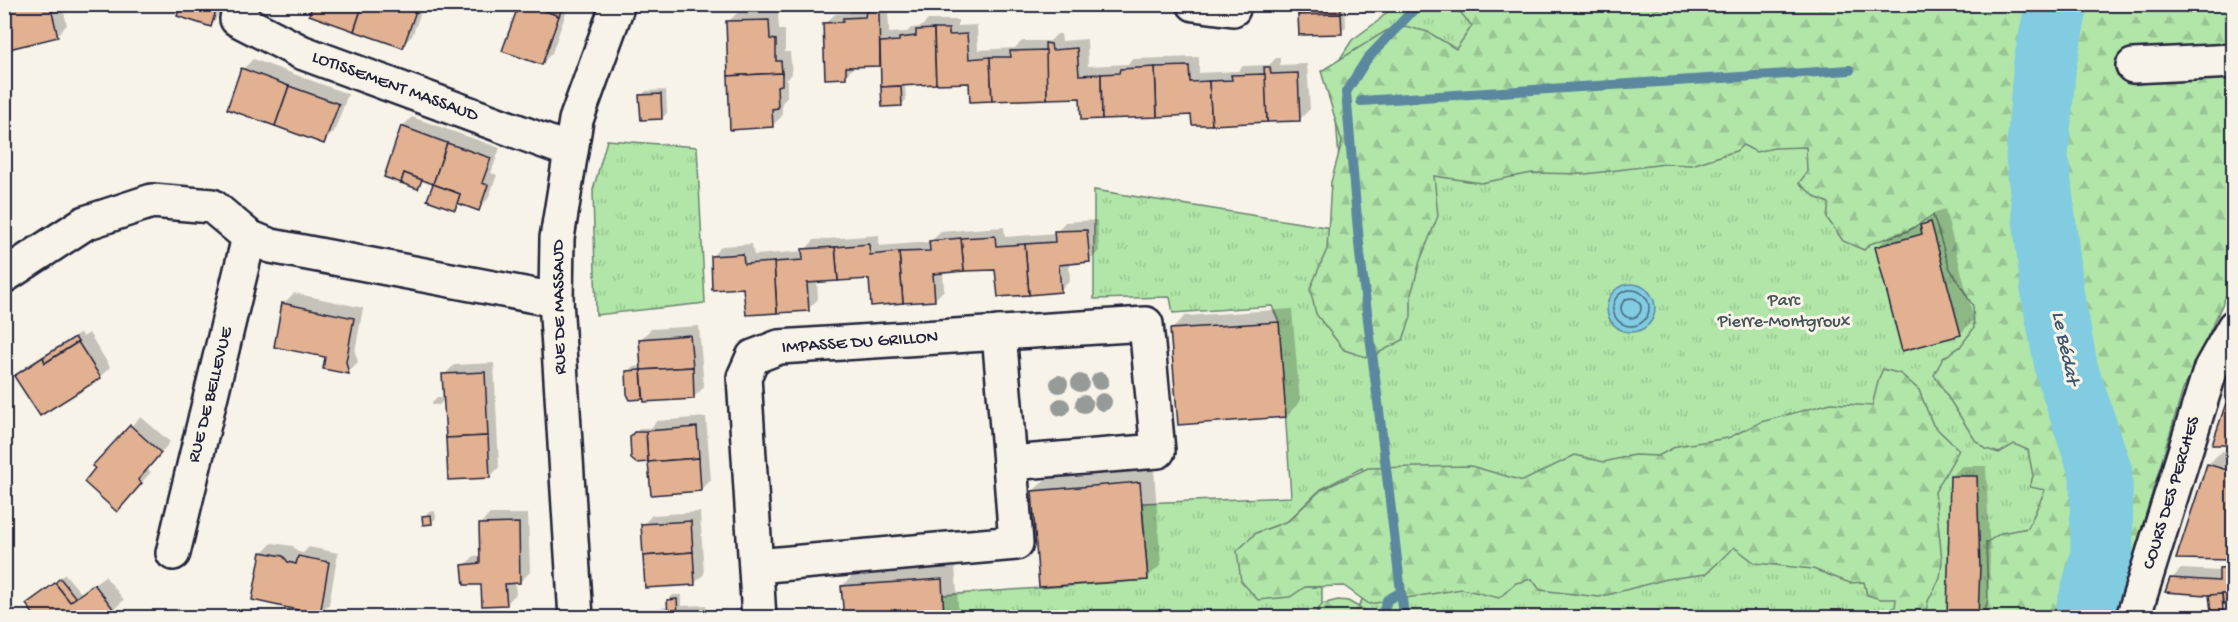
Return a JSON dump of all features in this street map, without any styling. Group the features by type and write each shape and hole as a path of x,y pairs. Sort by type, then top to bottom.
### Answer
{"street":[{"name":"LOTISSEMENT MASSAUD","path":"242,4 237,19 301,52 571,151"},
{"name":"RUE DE MASSAUD","path":"576,618 556,300 557,238 576,120 618,4"},
{"path":"1194,4 1233,9"},
{"path":"2133,66 2234,61"},
{"path":"4,276 85,224 152,201 212,206 249,237 271,246 556,300"},
{"name":"RUE DE BELLEVUE","path":"173,553 249,237"},
{"name":"IMPASSE DU GRILLON","path":"759,618 744,377 753,357 779,347 1146,324 1158,451 1010,463"},
{"name":"COURS DES PERCHES","path":"2133,618 2211,368 2233,327"},
{"path":"756,566 1017,543 999,333"}],"green space":[{"path":"1639,4 1715,12 1760,4 2233,6 2233,281 2183,390 2115,617 1983,617 1988,600 1986,543 2001,533 2028,528 2045,490 2030,487 2033,476 2028,450 2014,444 1999,453 1986,449 1975,440 1934,375 1943,358 1960,347 1974,328 1973,306 1949,267 1933,215 1908,231 1870,244 1864,250 1843,241 1827,218 1829,203 1817,198 1799,183 1807,172 1806,147 1774,148 1756,152 1743,145 1736,151 1692,165 1665,164 1586,174 1532,173 1481,183 1434,176 1438,216 1420,261 1411,295 1411,317 1403,340 1369,358 1344,350 1316,314 1310,289 1327,249 1331,182 1342,142 1321,71 1397,24 1428,32 1456,49 1472,26 1454,5"},
{"name":"Parc Pierre-Montgroux","path":"1394,5 2233,5 2233,230 2042,617 1352,617 1374,580 1362,468 1321,489 1288,521 1256,533 1305,587 1322,587 1322,604 1314,617 944,617 943,595 1148,580 1142,503 1291,497 1279,322 1272,306 1173,313 1170,297 1094,299 1094,190 1344,230 1334,90 1338,62 1352,40 1378,21"},
{"path":"607,140 697,147 705,303 596,315 593,190"},
{"path":"1883,369 1901,374 1919,390 1933,425 1959,450 1935,492 1942,561 1940,578 1928,601 1925,617 1884,617 1884,612 1895,607 1896,599 1881,599 1867,595 1864,582 1850,583 1813,569 1755,563 1734,547 1706,574 1667,579 1599,597 1540,590 1532,579 1516,583 1499,598 1462,589 1369,604 1344,586 1305,587 1290,597 1258,600 1241,581 1237,551 1256,533 1288,521 1321,490 1368,468 1471,466 1523,481 1575,455 1604,462 1634,455 1658,456 1677,446 1728,438 1761,422 1831,403 1872,406"},
{"path":"1338,600 1348,601 1364,610 1363,617 1314,617 1322,604"}],"water":[{"path":"1631,284 1648,291 1655,308 1648,325 1631,332 1614,325 1607,308 1614,291"}],"building":[{"path":"4,4 50,4 58,37 9,49 4,30"},
{"path":"181,4 218,4 211,27 177,16"},
{"path":"313,4 363,4 354,31 309,15"},
{"path":"363,4 407,4 417,8 403,48 354,31"},
{"path":"519,4 527,4 559,16 542,65 502,51"},
{"path":"527,4 564,4 559,16"},
{"path":"1298,4 1341,4 1341,14 1298,15"},
{"path":"879,9 880,66 846,67 846,78 825,79 823,23 843,22 843,18 865,17 866,11"},
{"path":"1341,14 1342,34 1299,35 1298,15"},
{"path":"769,20 770,39 776,40 776,61 781,61 782,73 728,76 726,21"},
{"path":"934,29 936,84 881,87 880,42 899,41 899,38 916,36 916,30"},
{"path":"934,29 949,29 949,35 967,34 969,59 990,57 992,101 970,102 969,83 936,84"},
{"path":"1045,43 1051,44 1052,50 1077,48 1079,75 1101,74 1102,119 1081,120 1080,98 1047,99"},
{"path":"1046,50 1047,99 992,101 990,57 1011,57 1010,51"},
{"path":"1189,66 1190,82 1209,81 1212,125 1192,125 1191,115 1157,117 1155,67"},
{"path":"1155,67 1157,117 1102,119 1101,74 1119,73 1120,69"},
{"path":"1264,67 1270,67 1271,74 1298,73 1300,121 1267,122"},
{"path":"241,68 289,86 275,126 227,109"},
{"path":"782,73 782,85 777,86 778,108 772,109 773,127 730,130 728,76"},
{"path":"1265,74 1267,122 1212,125 1209,81 1232,80 1231,75"},
{"path":"289,86 339,104 324,144 275,126"},
{"path":"901,86 902,106 882,107 881,87"},
{"path":"661,94 662,119 641,120 639,95"},
{"path":"401,126 447,143 433,184 404,173 401,183 384,177"},
{"path":"447,143 491,158 482,183 488,185 479,211 457,203 460,194 433,184"},
{"path":"404,173 422,180 418,189 401,183"},
{"path":"433,184 460,194 455,210 427,200"},
{"path":"1931,222 1961,335 1902,351 1875,247 1922,234 1920,225"},
{"path":"1087,230 1090,262 1059,265 1061,292 1029,295 1025,244 1055,242 1054,231"},
{"path":"995,236 996,246 1025,244 1029,295 998,297 995,270 964,271 961,238"},
{"path":"961,238 964,271 933,274 935,301 903,303 899,252 930,251 929,241"},
{"path":"869,244 870,255 899,252 903,303 871,306 869,279 838,281 835,247"},
{"path":"835,247 838,281 807,283 809,311 777,313 774,262 803,260 802,249"},
{"path":"743,254 744,264 774,262 777,313 746,315 743,288 712,290 711,256"},
{"path":"282,303 354,318 346,362 349,374 323,369 325,357 274,347"},
{"path":"1279,322 1286,417 1178,425 1170,329"},
{"path":"690,335 693,367 641,370 639,339"},
{"path":"75,337 78,342 45,363 43,357"},
{"path":"78,342 101,378 40,416 14,376 43,357 45,363"},
{"path":"693,367 694,399 644,402 641,370"},
{"path":"641,370 643,399 630,400 627,394 626,371"},
{"path":"485,372 488,436 446,438 442,374"},
{"path":"2230,391 2234,391 2234,445 2212,445"},
{"path":"130,425 161,453 138,480 142,483 117,512 84,482 95,468 92,466"},
{"path":"697,427 699,458 648,462 646,431"},
{"path":"634,432 646,432 648,462 636,463 631,459 630,437"},
{"path":"488,436 490,478 448,480 446,438"},
{"path":"699,458 701,491 651,495 648,462"},
{"path":"2207,464 2234,472 2234,560 2176,559"},
{"path":"1950,476 1977,476 1980,567 1978,618 1947,618"},
{"path":"1140,482 1148,580 1039,587 1032,491"},
{"path":"431,515 432,524 423,525 422,516"},
{"path":"691,521 693,552 643,556 641,524"},
{"path":"519,523 520,583 505,584 507,605 482,606 481,585 464,585 462,565 480,563 479,524"},
{"path":"261,552 283,556 288,562 296,564 298,556 329,562 320,615 252,600"},
{"path":"693,552 695,585 645,588 643,556"},
{"path":"2234,567 2234,594 2165,592 2170,578 2219,581 2219,568"},
{"path":"60,578 76,598 70,602 55,583"},
{"path":"942,579 944,618 844,618 841,586"},
{"path":"55,583 70,602 94,584 115,611 107,618 36,618 26,604"},
{"path":"2222,594 2234,594 2234,615 2232,603 2223,604"},
{"path":"2222,594 2223,611 2211,611 2209,595"},
{"path":"677,599 678,615 668,616 667,600"},
{"path":"697,614 697,618 647,617 678,615"}],"waterway":[{"path":"1382,618 1387,600 1401,592 1360,254 1346,92 1367,59 1419,4"},
{"name":"Le Bédat","path":"2044,68 2057,4"},
{"path":"1361,101 1850,70"},
{"name":"Le Bédat","path":"2044,73 2037,157 2053,297 2067,371 2101,473 2102,556 2085,618"},
{"path":"1401,592 1404,615 1410,618"}]}
